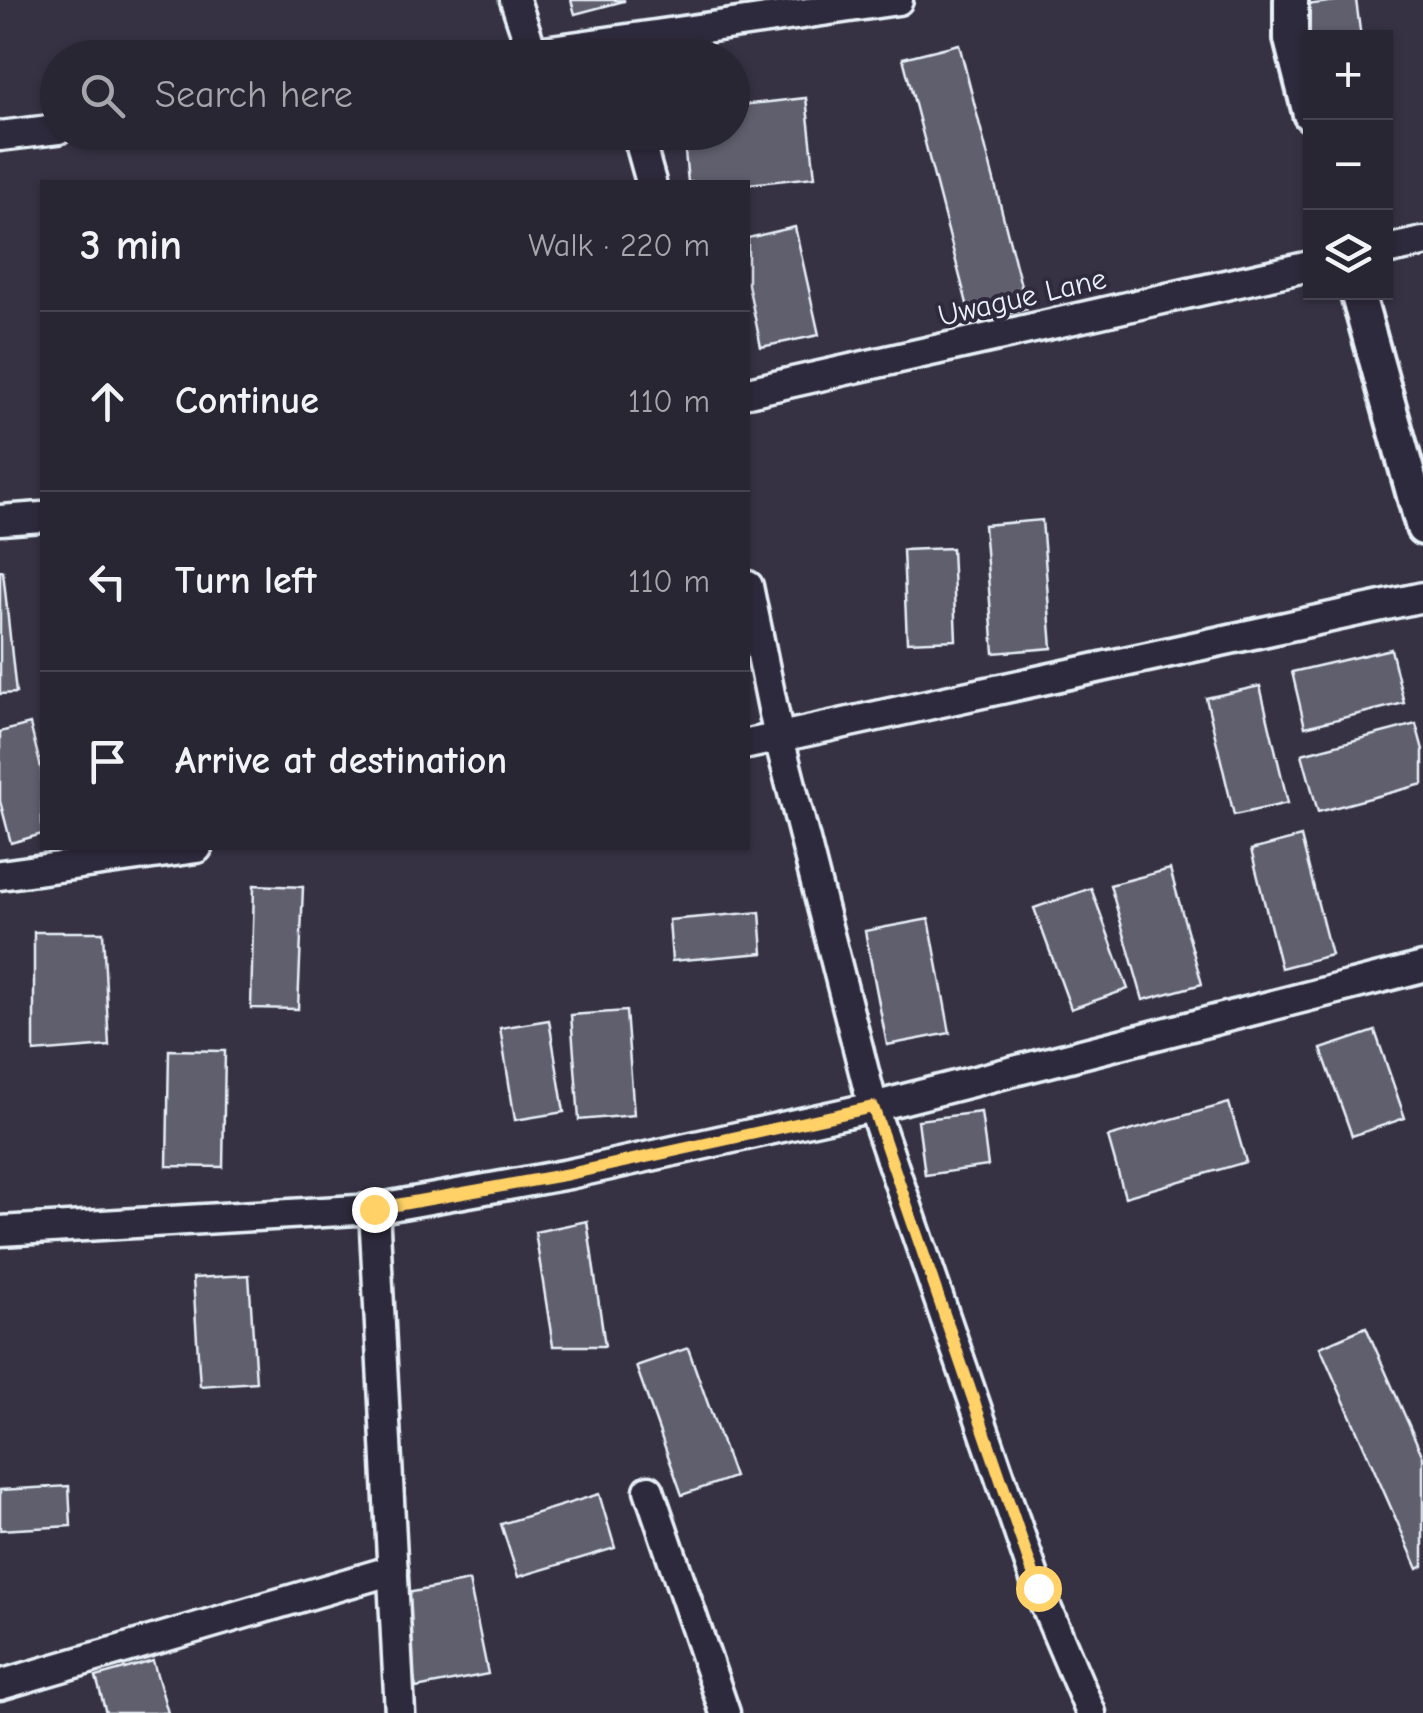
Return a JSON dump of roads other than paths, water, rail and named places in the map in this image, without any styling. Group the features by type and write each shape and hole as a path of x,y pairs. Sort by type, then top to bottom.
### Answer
{"street":[{"path":"515,0 528,40"},
{"path":"1291,0 1291,38 1303,86"},
{"path":"667,40 890,1"},
{"path":"0,136 40,131"},
{"path":"642,150 649,180"},
{"path":"1393,248 1423,242"},
{"name":"Uwague Lane","path":"750,392 1303,268"},
{"path":"1359,300 1423,528"},
{"path":"0,520 40,516"},
{"path":"750,596 779,738 873,1107 1038,1588 1090,1713"},
{"path":"750,744 1423,597"},
{"path":"0,875 182,850"},
{"path":"0,1231 374,1209 569,1174 873,1107 1423,967"},
{"path":"374,1209 400,1713"},
{"path":"649,1490 724,1713"},
{"path":"0,1685 393,1570"}]}
